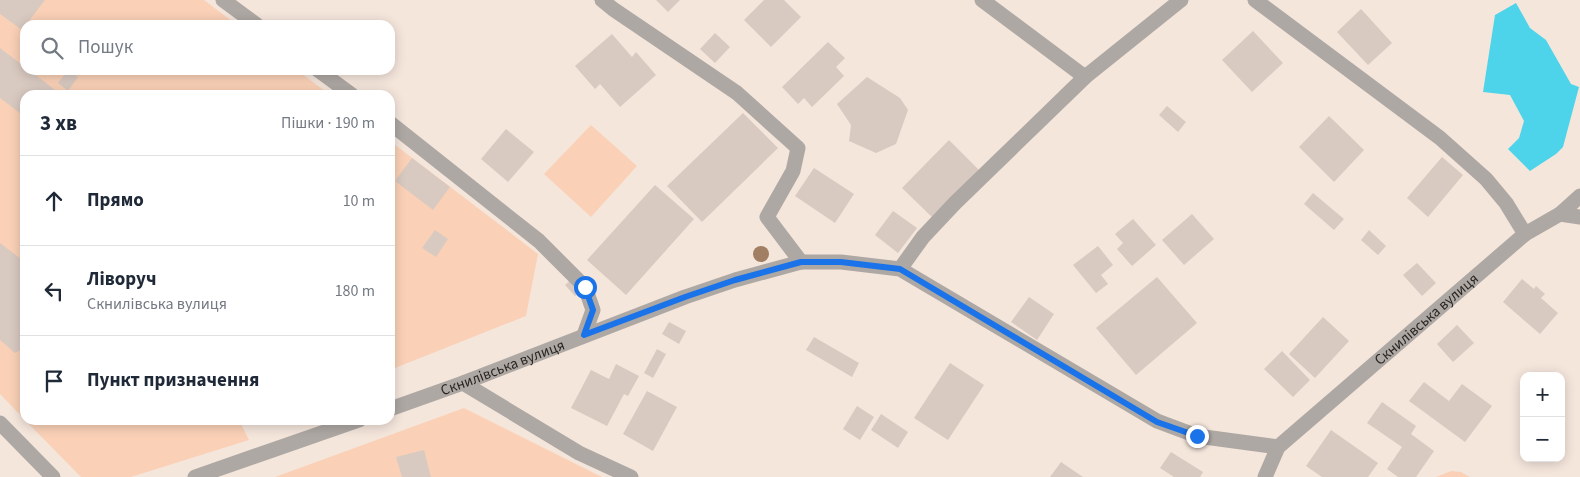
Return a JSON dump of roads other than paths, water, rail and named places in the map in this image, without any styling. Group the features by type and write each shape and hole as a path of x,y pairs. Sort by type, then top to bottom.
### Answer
{"street":[{"path":"223,0 250,20"},
{"path":"602,0 737,93 798,148 793,171 768,216 801,262"},
{"path":"982,0 1085,77"},
{"path":"900,269 923,236 1085,77 1181,0"},
{"path":"1255,0 1440,138 1486,179 1501,197 1525,234"},
{"path":"325,75 345,90"},
{"path":"395,127 540,241 585,287 593,310 584,335"},
{"name":"Скнилівська вулиця","path":"1265,477 1278,448 1525,234 1560,214 1580,196"},
{"path":"1560,214 1580,217"},
{"name":"Скнилівська вулиця","path":"395,407 463,384 584,335 718,285 801,262 841,262 900,269 1157,422 1197,436 1278,448"},
{"path":"463,384 579,453 632,477"},
{"path":"0,423 53,477"},
{"path":"195,477 345,425"}],"water":[{"path":"1516,3 1530,28 1546,40 1571,84 1579,87 1563,147 1556,154 1530,171 1508,149 1519,138 1524,121 1510,95 1483,92 1495,15"}]}
